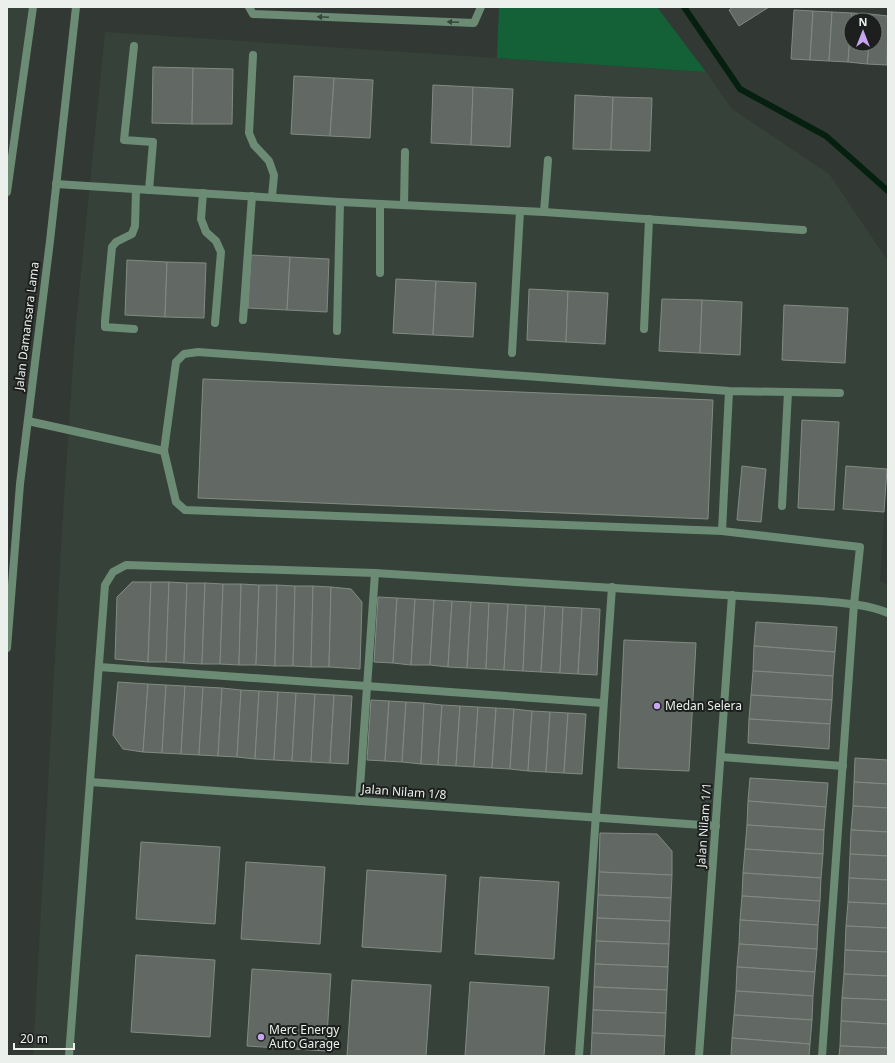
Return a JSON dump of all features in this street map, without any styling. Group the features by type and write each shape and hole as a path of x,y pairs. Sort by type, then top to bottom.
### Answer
{"street":[{"path":"7,192 33,7"},
{"name":"Jalan Damansara Lama","path":"7,648 20,484 76,7"},
{"path":"249,7 253,14 474,23 481,7"},
{"path":"134,46 124,140 153,142 149,190"},
{"path":"253,55 249,133 254,145 269,161 274,174 272,197"},
{"path":"404,205 405,152"},
{"path":"544,212 548,160"},
{"path":"56,184 340,202 544,212 803,230"},
{"path":"134,329 105,327 105,321 112,247 116,242 132,234 135,226 136,190"},
{"path":"203,193 201,219 206,232 216,241 221,252 215,323"},
{"path":"243,320 252,196"},
{"path":"337,331 340,202"},
{"path":"380,204 380,273"},
{"path":"512,353 520,211"},
{"path":"644,329 649,219"},
{"path":"822,1056 854,604 860,547 722,531 185,510 176,502 164,451 176,362 184,354 191,353 729,391 840,393"},
{"path":"722,531 729,391"},
{"path":"782,506 788,392"},
{"path":"28,421 164,451"},
{"path":"69,1056 106,585 113,572 126,565 375,573 612,587 854,604 888,613"},
{"path":"359,801 375,573"},
{"path":"578,1056 612,587"},
{"name":"Jalan Nilam 1/1","path":"699,1056 732,595"},
{"path":"99,667 604,703"},
{"path":"721,757 843,766"},
{"name":"Jalan Nilam 1/8","path":"90,782 716,826"}],"shaded area":[{"path":"7,7 29,7 7,159"},
{"path":"105,32 706,72 732,109 829,174 888,261 888,456 880,581 888,585 888,1056 33,1056 62,530 75,335"}],"green space":[{"path":"499,7 657,7 706,72 497,58"}],"building":[{"path":"733,7 769,7 739,26 729,10"},
{"path":"794,10 813,11 810,60 791,59"},
{"path":"813,11 832,12 829,61 810,60"},
{"path":"832,12 843,13 843,52 849,52 848,62 829,61"},
{"path":"883,15 888,16 887,65 867,64 868,52 883,52"},
{"path":"849,52 868,52 867,64 848,62"},
{"path":"153,67 193,68 192,124 152,123"},
{"path":"193,68 233,69 232,124 192,124"},
{"path":"294,76 334,78 330,136 291,134"},
{"path":"334,78 373,80 370,138 330,136"},
{"path":"433,85 473,87 471,145 431,143"},
{"path":"473,87 513,89 510,147 471,145"},
{"path":"575,95 613,97 611,150 573,149"},
{"path":"613,97 652,98 650,151 611,150"},
{"path":"251,255 290,257 287,310 248,308"},
{"path":"290,257 329,259 327,312 287,310"},
{"path":"127,260 167,262 165,317 125,315"},
{"path":"167,262 206,263 204,318 165,317"},
{"path":"396,279 436,281 433,335 393,333"},
{"path":"436,281 476,283 473,337 433,335"},
{"path":"529,289 568,291 566,342 527,340"},
{"path":"568,291 608,293 605,344 566,342"},
{"path":"662,299 702,300 700,353 659,351"},
{"path":"702,300 742,302 740,355 700,353"},
{"path":"784,305 848,308 845,363 782,360"},
{"path":"203,379 713,400 708,519 198,498"},
{"path":"802,420 839,422 834,510 798,508"},
{"path":"742,466 766,469 761,522 737,520"},
{"path":"846,466 887,469 884,512 843,509"},
{"path":"132,582 151,582 148,662 115,659 117,597"},
{"path":"151,582 169,582 166,662 148,662"},
{"path":"169,582 187,583 184,663 166,662"},
{"path":"187,583 205,583 202,664 184,663"},
{"path":"205,583 223,584 220,664 202,664"},
{"path":"223,584 241,584 239,665 220,664"},
{"path":"241,584 259,585 256,665 239,665"},
{"path":"259,585 277,585 275,666 256,665"},
{"path":"277,585 295,586 293,666 275,666"},
{"path":"295,586 313,586 311,667 293,666"},
{"path":"313,586 331,587 329,667 311,667"},
{"path":"331,587 351,589 362,602 360,669 329,667"},
{"path":"378,597 397,598 393,663 374,662"},
{"path":"397,598 415,599 411,665 393,663"},
{"path":"415,599 434,600 430,665 411,665"},
{"path":"434,600 452,601 448,667 430,665"},
{"path":"452,601 471,602 467,668 448,667"},
{"path":"471,602 489,603 486,669 467,668"},
{"path":"489,603 508,604 504,670 486,669"},
{"path":"508,604 526,605 523,671 504,670"},
{"path":"526,605 545,606 541,672 523,671"},
{"path":"545,606 563,607 560,673 541,672"},
{"path":"563,607 582,608 578,674 560,673"},
{"path":"582,608 600,609 597,675 578,674"},
{"path":"756,622 837,627 835,652 754,646"},
{"name":"Medan Selera","path":"624,640 696,643 689,771 618,768"},
{"path":"754,646 835,652 833,676 753,671"},
{"path":"753,671 833,676 832,700 751,695"},
{"path":"118,682 148,684 143,752 123,749 113,735"},
{"path":"148,684 166,685 162,753 143,752"},
{"path":"166,685 185,686 181,754 162,753"},
{"path":"185,686 203,687 199,755 181,754"},
{"path":"203,687 222,688 218,756 199,755"},
{"path":"222,688 241,690 237,757 218,756"},
{"path":"241,690 259,691 255,759 237,757"},
{"path":"259,691 278,692 274,760 255,759"},
{"path":"278,692 296,693 292,761 274,760"},
{"path":"296,693 315,694 311,762 292,761"},
{"path":"315,694 334,695 330,763 311,762"},
{"path":"334,695 352,696 348,764 330,763"},
{"path":"751,695 832,700 830,724 749,719"},
{"path":"371,700 389,701 385,761 367,760"},
{"path":"389,701 406,702 402,762 385,761"},
{"path":"406,702 424,703 421,764 402,762"},
{"path":"424,703 442,705 438,765 421,764"},
{"path":"442,705 460,706 456,766 438,765"},
{"path":"460,706 478,707 474,767 456,766"},
{"path":"478,707 496,708 492,768 474,767"},
{"path":"496,708 514,709 510,769 492,768"},
{"path":"514,709 532,711 528,771 510,769"},
{"path":"532,711 550,712 546,772 528,771"},
{"path":"550,712 568,713 564,773 546,772"},
{"path":"568,713 586,714 582,774 564,773"},
{"path":"749,719 830,724 829,749 748,743"},
{"path":"855,758 888,760 888,784 854,782"},
{"path":"750,778 828,783 826,807 748,801"},
{"path":"854,782 888,784 888,808 853,806"},
{"path":"748,801 826,807 824,830 747,825"},
{"path":"853,806 888,808 888,832 851,830"},
{"path":"747,825 824,830 823,854 745,849"},
{"path":"851,830 888,832 888,856 850,854"},
{"path":"600,833 657,834 672,851 672,875 599,872"},
{"path":"141,842 220,847 215,924 136,919"},
{"path":"745,849 823,854 821,878 743,873"},
{"path":"850,854 888,856 888,880 849,878"},
{"path":"246,862 325,867 320,944 241,939"},
{"path":"367,870 446,875 441,952 362,947"},
{"path":"599,872 672,875 671,898 598,895"},
{"path":"743,873 821,878 820,901 742,896"},
{"path":"480,877 559,882 554,959 475,954"},
{"path":"849,878 888,880 888,904 848,902"},
{"path":"598,895 671,898 670,921 597,918"},
{"path":"742,896 820,901 818,925 740,920"},
{"path":"848,902 888,904 888,928 846,926"},
{"path":"597,918 670,921 669,944 596,941"},
{"path":"740,920 818,925 817,949 739,944"},
{"path":"846,926 888,928 888,952 845,950"},
{"path":"596,941 669,944 668,967 595,964"},
{"path":"739,944 817,949 815,972 737,967"},
{"path":"845,950 888,952 888,976 844,974"},
{"path":"136,955 215,960 210,1037 131,1032"},
{"path":"595,964 668,967 667,990 594,987"},
{"path":"737,967 815,972 813,996 736,991"},
{"path":"252,969 331,974 326,1051 247,1046"},
{"path":"844,974 888,976 888,1000 842,998"},
{"path":"352,980 431,985 426,1056 347,1056"},
{"path":"470,982 549,987 544,1056 465,1056"},
{"path":"594,987 667,990 666,1013 593,1010"},
{"path":"736,991 813,996 812,1020 734,1015"},
{"path":"842,998 888,1000 888,1024 841,1021"},
{"path":"593,1010 666,1013 665,1036 592,1033"},
{"path":"734,1015 812,1020 810,1044 732,1038"},
{"path":"841,1021 888,1024 888,1048 840,1046"},
{"path":"592,1033 665,1036 664,1056 591,1056"},
{"path":"732,1038 810,1044 809,1056 731,1056"},
{"path":"840,1046 888,1048 888,1056 839,1056"}],"waterway":[{"path":"684,7 740,89 826,136 888,191"}],"place":[{"name":"Medan Selera","path":"657,706"},
{"name":"Merc Energy Auto Garage","path":"261,1037"}]}
